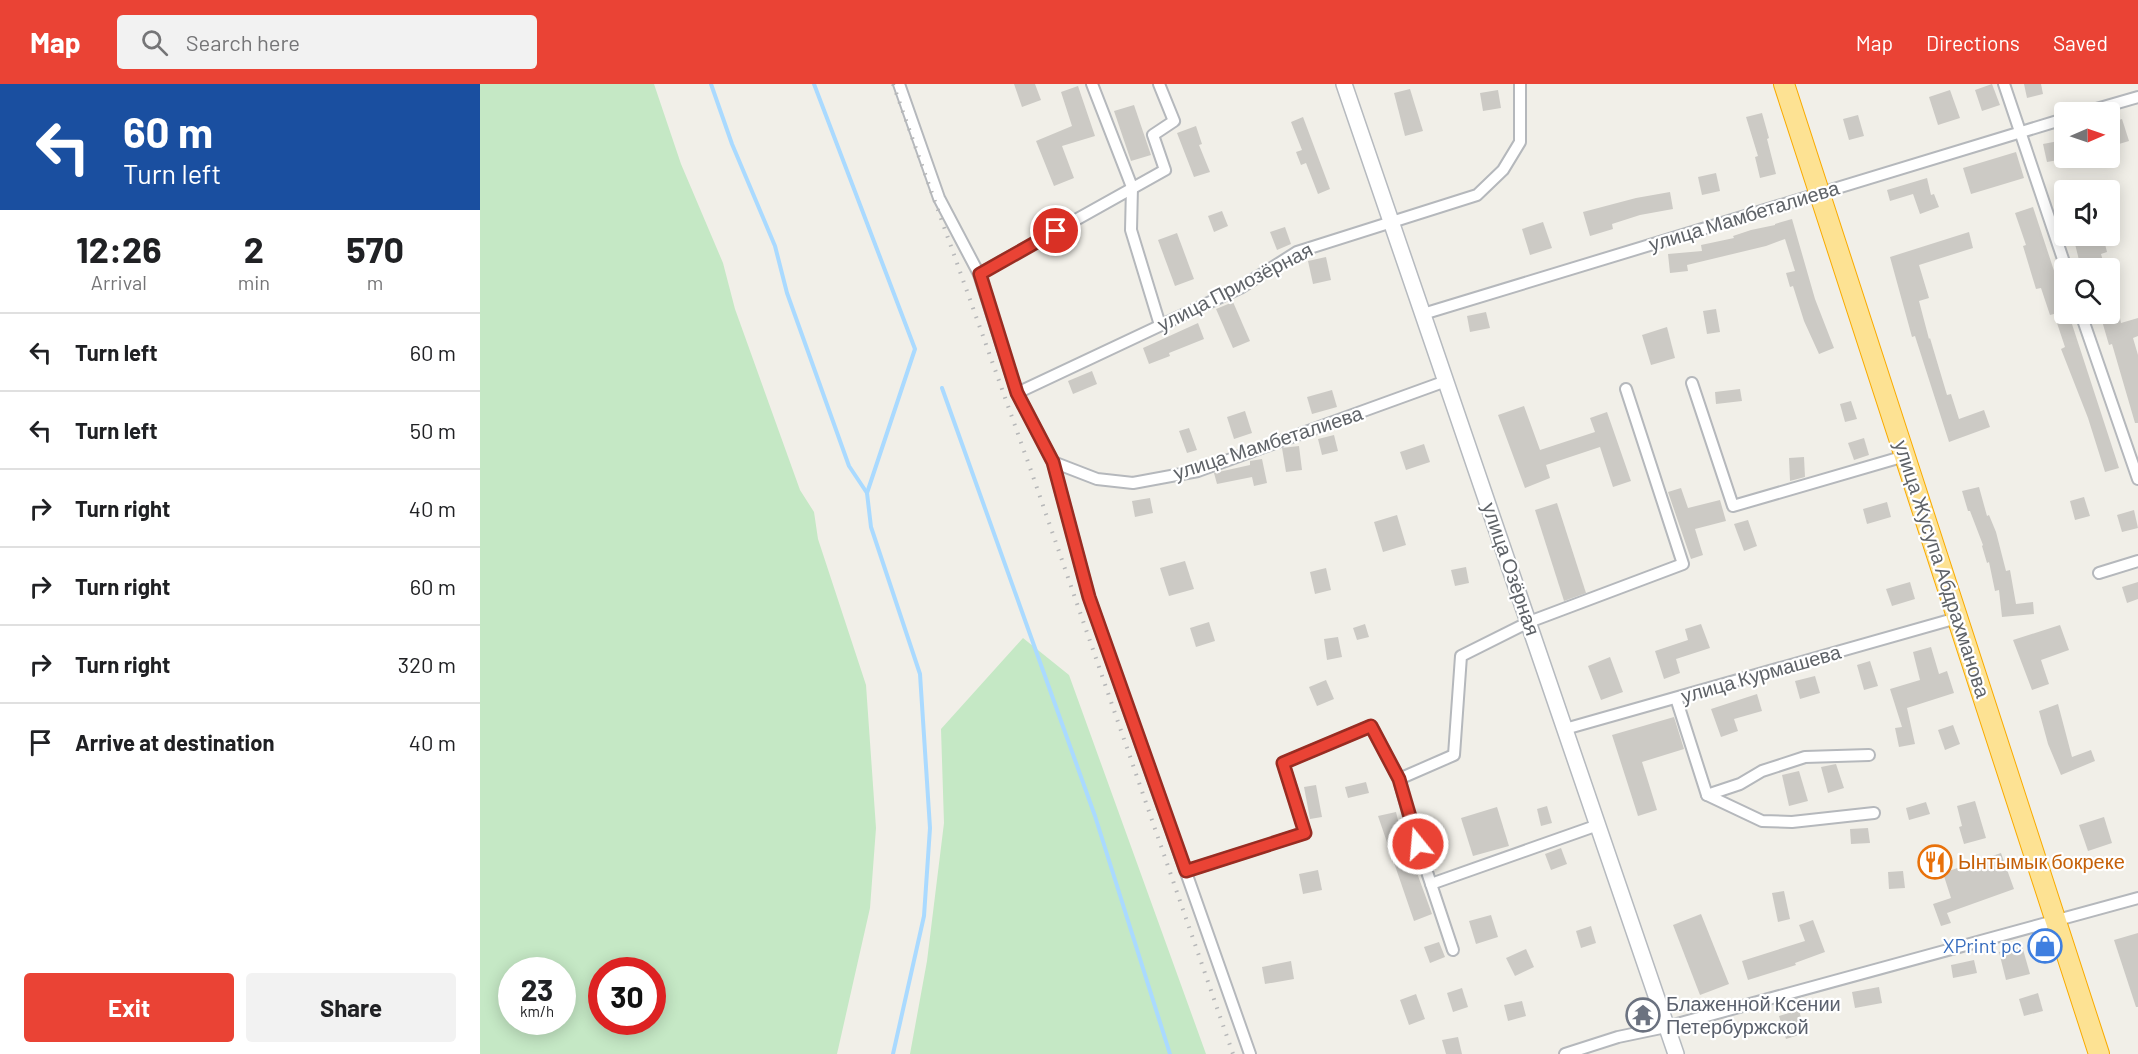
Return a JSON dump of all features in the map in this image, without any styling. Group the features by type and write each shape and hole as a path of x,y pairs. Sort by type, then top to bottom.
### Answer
{"highway":[{"name":"улица Жусупа Абдрахманова","path":"1784,84 2099,1054"}],"street":[{"path":"899,84 939,198 980,274 1017,393 1053,462 1089,597 1250,1054"},
{"path":"1092,84 1132,188 1131,230 1160,326"},
{"path":"980,274 1165,170 1153,135 1174,121 1160,84"},
{"name":"улица Озёрная","path":"1344,84 1676,1054"},
{"name":"улица Приозёрная","path":"1017,393 1240,288 1297,252 1477,195 1503,170 1520,142 1520,84"},
{"path":"2004,84 2063,258"},
{"path":"2120,102 2138,97"},
{"name":"улица Мамбеталиева","path":"1423,314 2054,122"},
{"path":"2084,324 2138,479"},
{"name":"улица Мамбеталиева","path":"1053,462 1097,479 1133,483 1198,471 1446,381"},
{"path":"1692,383 1733,506 1905,456"},
{"path":"1399,779 1454,755 1461,656 1529,621 1683,564 1626,388"},
{"path":"2099,573 2138,561"},
{"name":"улица Курмашева","path":"1565,729 1957,618"},
{"path":"1676,698 1707,795 1762,821 1792,822 1874,813"},
{"path":"1186,871 1305,833 1283,763 1371,726 1399,779 1411,824 1454,950"},
{"path":"1707,795 1740,784 1762,771 1805,757 1869,755"},
{"path":"1431,884 1598,825"},
{"path":"1565,1054 1618,1037 2138,898"}],"green space":[{"path":"480,84 654,84 681,164 723,263 735,309 800,490 814,512 818,539 866,685 876,828 870,908 837,1054 480,1054"},
{"path":"1023,638 1069,675 1206,1054 910,1054 927,961 944,823 941,729"}],"building":[{"path":"1014,84 1035,84 1041,100 1022,107"},
{"path":"1992,84 2000,105 1982,111 1975,90"},
{"path":"2024,84 2041,84 2043,94 2027,98"},
{"path":"1078,86 1095,136 1062,146 1074,178 1054,186 1036,141 1072,126 1061,92"},
{"path":"1410,89 1423,131 1405,136 1394,93"},
{"path":"1498,90 1501,108 1483,111 1480,93"},
{"path":"1950,90 1960,118 1938,125 1929,97"},
{"path":"1134,105 1151,155 1131,161 1114,111"},
{"path":"1762,113 1776,174 1760,178 1755,157 1758,156 1746,117"},
{"path":"1858,115 1864,136 1849,140 1843,119"},
{"path":"1303,117 1330,189 1318,194 1306,163 1301,165 1296,152 1302,150 1291,122"},
{"path":"2122,119 2129,141 2120,144 2120,120"},
{"path":"1196,126 1202,144 1199,145 1210,172 1194,177 1177,133"},
{"path":"2054,142 2054,161 2047,162 2043,144"},
{"path":"2016,152 2024,178 1971,194 1963,168"},
{"path":"1716,173 1720,191 1702,195 1698,177"},
{"path":"1927,178 1931,195 1934,194 1939,207 1920,214 1913,194 1890,201 1887,190"},
{"path":"1670,192 1673,209 1640,215 1612,224 1613,229 1590,236 1583,212"},
{"path":"2033,207 2054,271 2054,314 2050,315 2041,288 2036,289 2023,246 2026,245 2015,213"},
{"path":"1222,211 1228,226 1214,232 1208,216"},
{"path":"1792,219 1815,299 1834,348 1819,354 1804,321 1793,286 1790,287 1786,273 1795,271 1785,239 1766,246 1687,265 1688,271 1670,273 1668,254 1702,251 1701,245 1734,238 1733,236 1751,230"},
{"path":"1543,222 1552,248 1530,255 1522,229"},
{"path":"1285,227 1291,244 1277,250 1270,232"},
{"path":"1969,232 1973,248 1919,265 1929,298 1919,301 1947,395 1951,394 1959,419 1984,410 1990,427 1949,442 1915,336 1912,337 1890,257"},
{"path":"1177,233 1194,279 1175,286 1158,240"},
{"path":"2076,246 2106,246 2107,252 2101,254 2102,258 2078,258"},
{"path":"1326,257 1331,280 1313,284 1308,261"},
{"path":"1233,302 1250,341 1233,348 1216,309"},
{"path":"1716,309 1720,332 1707,334 1703,311"},
{"path":"1486,312 1490,328 1470,332 1467,316"},
{"path":"2120,318 2121,323 2138,318 2138,336 2133,338 2138,355 2138,423 2135,423 2112,344 2109,345 2103,324 2120,324"},
{"path":"1198,323 1204,339 1149,364 1143,348"},
{"path":"2057,324 2072,324 2119,468 2105,472 2088,418 2061,349 2065,347"},
{"path":"1667,327 1675,358 1651,365 1642,335"},
{"path":"1092,371 1097,384 1073,394 1068,381"},
{"path":"1740,389 1742,401 1716,404 1715,392"},
{"path":"1332,390 1337,407 1312,414 1307,397"},
{"path":"1851,401 1857,419 1845,422 1840,404"},
{"path":"1524,406 1540,450 1595,432 1590,418 1607,412 1631,481 1613,487 1600,447 1546,465 1550,478 1525,488 1498,415"},
{"path":"1245,411 1252,433 1234,439 1227,417"},
{"path":"1189,428 1197,450 1187,453 1179,431"},
{"path":"1334,435 1338,451 1322,455 1318,439"},
{"path":"1864,438 1869,455 1854,460 1848,443"},
{"path":"1424,444 1430,462 1406,470 1400,452"},
{"path":"1299,446 1302,470 1286,472 1282,448"},
{"path":"1804,457 1805,477 1790,481 1789,458"},
{"path":"1262,459 1267,483 1254,486 1252,477 1217,484 1214,473 1250,465 1250,461"},
{"path":"1979,487 1987,516 1989,515 1996,532 2006,571 2010,570 2016,604 2033,602 2034,614 2002,617 1999,590 1995,591 1989,562 1987,563 1983,545 1962,491"},
{"path":"1681,488 1688,508 1720,500 1726,521 1695,529 1703,555 1691,559 1668,492"},
{"path":"2084,497 2090,516 2075,520 2070,501"},
{"path":"1150,498 1153,513 1135,517 1132,501"},
{"path":"1887,502 1891,517 1867,524 1863,509"},
{"path":"1557,503 1586,593 1564,601 1535,510"},
{"path":"2134,510 2138,528 2122,532 2117,515"},
{"path":"1397,515 1406,545 1383,552 1374,522"},
{"path":"1748,520 1757,546 1744,551 1734,524"},
{"path":"1185,561 1194,589 1169,596 1160,568"},
{"path":"1466,567 1469,583 1455,586 1451,570"},
{"path":"1326,568 1331,590 1315,594 1310,572"},
{"path":"1910,582 1915,599 1892,606 1886,589"},
{"path":"2138,582 2138,599 2127,603 2122,587"},
{"path":"1209,622 1215,641 1196,647 1190,628"},
{"path":"1365,624 1369,637 1357,640 1353,628"},
{"path":"1701,624 1710,648 1676,659 1680,673 1664,679 1655,651 1688,640 1685,629"},
{"path":"2060,625 2069,650 2041,660 2049,684 2032,690 2013,640"},
{"path":"1338,637 1342,657 1327,660 1324,639"},
{"path":"1931,647 1939,674 1947,671 1954,693 1907,708 1915,744 1899,747 1895,728 1902,727 1890,689 1920,680 1913,652"},
{"path":"1610,657 1623,692 1601,700 1588,666"},
{"path":"1870,661 1878,686 1864,690 1857,665"},
{"path":"1815,676 1820,693 1800,699 1795,681"},
{"path":"1326,680 1334,699 1317,706 1309,687"},
{"path":"1757,694 1762,711 1734,719 1738,731 1721,737 1711,709"},
{"path":"2058,704 2072,757 2091,750 2095,761 2061,775 2048,744 2039,711"},
{"path":"1674,717 1684,749 1642,762 1657,810 1638,816 1612,735"},
{"path":"1953,725 1960,744 1945,750 1938,730"},
{"path":"1836,764 1844,788 1828,793 1821,767"},
{"path":"1799,771 1808,801 1789,806 1782,775"},
{"path":"1366,782 1369,793 1348,798 1345,787"},
{"path":"1316,785 1322,817 1310,819 1304,787"},
{"path":"1975,801 1986,838 1964,844 1959,827 1962,826 1957,806"},
{"path":"1926,802 1930,814 1909,820 1906,808"},
{"path":"1547,806 1552,823 1541,826 1537,809"},
{"path":"1497,807 1509,846 1473,856 1461,818"},
{"path":"1396,812 1403,840 1405,840 1432,914 1414,921 1378,816"},
{"path":"2104,817 2112,843 2088,851 2079,825"},
{"path":"1868,828 1870,843 1851,844 1850,829"},
{"path":"1561,848 1567,864 1551,870 1545,854"},
{"path":"2001,853 2014,889 1947,913 1951,923 1941,926 1933,904 1951,898 1943,873"},
{"path":"1318,870 1322,890 1303,894 1299,874"},
{"path":"1903,871 1905,888 1889,889 1888,872"},
{"path":"1784,891 1790,919 1778,922 1772,893"},
{"path":"1701,914 1729,984 1700,995 1673,925"},
{"path":"1491,915 1498,937 1476,944 1469,921"},
{"path":"1813,920 1825,952 1795,963 1796,965 1748,980 1742,961 1805,941 1799,925"},
{"path":"1591,926 1596,943 1581,948 1576,931"},
{"path":"2138,933 2138,1007 2136,1007 2114,940"},
{"path":"1439,942 1445,957 1430,963 1424,947"},
{"path":"2022,946 2030,974 2006,980 1999,952"},
{"path":"1526,949 1534,967 1515,976 1506,958"},
{"path":"1974,960 1977,973 1953,978 1951,965"},
{"path":"1291,961 1294,979 1265,984 1262,967"},
{"path":"1879,987 1882,1003 1855,1008 1852,992"},
{"path":"1462,988 1468,1007 1453,1012 1447,993"},
{"path":"2038,993 2043,1011 2024,1016 2019,999"},
{"path":"1416,994 1425,1019 1409,1025 1400,1000"},
{"path":"1522,1001 1526,1016 1508,1021 1504,1005"},
{"path":"1799,1010 1805,1033 1786,1039 1779,1016"},
{"path":"1458,1037 1462,1054 1446,1054 1442,1040"}],"waterway":[{"path":"711,84 732,144 775,246 787,293 849,466 867,493 871,527 920,674 930,828 924,916 893,1054"},
{"path":"814,84 915,349 867,493"},
{"path":"942,388 1095,816 1170,1054"}],"railway":[{"path":"893,84 1028,462 1233,1054"}],"place":[{"name":"Ынтымык бокреке","path":"1935,862"},
{"name":"XPrint pc","path":"2045,946"},
{"name":"Блаженной Ксении Петербуржской","path":"1643,1015"}],"route":[{"path":"1056,231 980,274 1017,393 1053,462 1089,597 1186,871 1305,833 1283,763 1371,726 1399,779 1418,844"}]}
